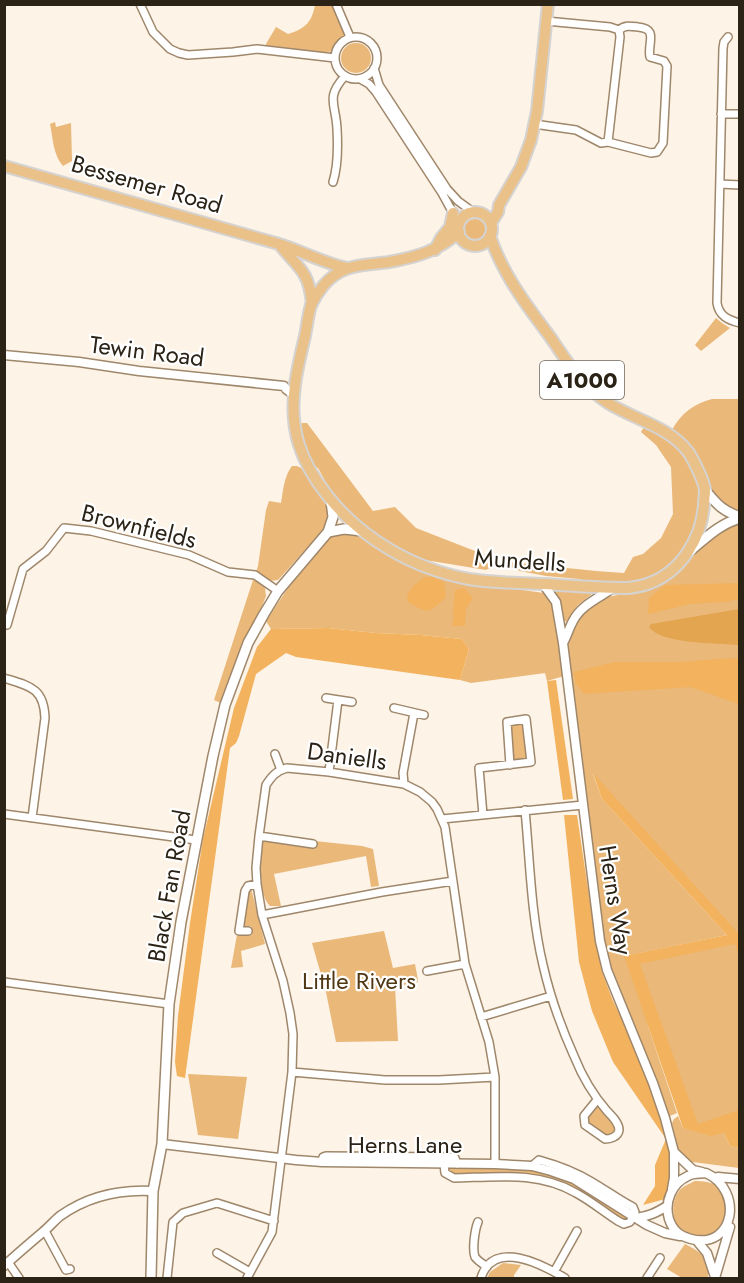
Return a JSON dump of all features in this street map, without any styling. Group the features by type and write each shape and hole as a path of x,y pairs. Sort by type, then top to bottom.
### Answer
{"main road":[{"name":"A1000","path":"490,236 493,228 491,223 521,167 531,140 548,4"},
{"name":"Bessemer Road","path":"4,166 297,249 347,268"},
{"name":"A1000","path":"459,228 464,216 499,205"},
{"path":"477,212 486,216 491,223"},
{"path":"435,250 450,226 453,213"},
{"path":"459,228 465,242 473,246 486,242 490,236"},
{"name":"Mundells","path":"459,228 449,242 435,250 404,259 347,268 327,282 320,291 312,304 294,395 294,420 298,443 308,469 331,501 362,531 407,559 437,571 469,579 511,583 614,588 642,586 652,582 675,567 688,552 701,526 705,490 694,462 670,434 605,402 579,378 511,282 496,254 490,236"},
{"name":"A1000","path":"279,244 306,275 312,304"},
{"path":"705,490 718,506 740,517"},
{"path":"331,501 333,517 328,532 362,531"},
{"path":"688,552 717,528 740,517"},
{"name":"Black Fan Road","path":"151,1278 153,1191 162,1144 169,1004 196,840 225,705 249,643 264,614 278,591 328,532"}],"street":[{"path":"140,4 153,32 170,49 179,53 188,55 257,49 335,58"},
{"path":"336,4 350,38"},
{"path":"534,124 576,130 601,143 609,142 651,153 657,152 663,143 668,66 664,61 650,57 651,34 647,28 627,26 619,30 610,27 546,21"},
{"path":"609,142 619,30"},
{"path":"728,37 723,48 718,307 726,318 740,323"},
{"path":"375,68 360,79 345,76 339,70 335,58 338,47 350,38 362,38 372,44 377,56 375,68 379,85 447,189 458,201 477,212"},
{"path":"333,182 336,172 337,131 332,103 333,93 337,84 345,76"},
{"path":"360,79 376,92 442,193 459,228"},
{"path":"721,114 740,114"},
{"path":"720,184 740,185"},
{"name":"Tewin Road","path":"4,356 79,362 139,371 284,386"},
{"path":"294,395 284,386 296,377"},
{"name":"Brownfields","path":"7,625 23,569 46,551 64,528 91,531 189,555 228,572 255,575 278,591"},
{"name":"Herns Way","path":"543,584 556,602 563,643 600,941 607,970 665,1118 674,1152 672,1189"},
{"path":"563,643 572,622 584,606 614,588"},
{"path":"4,678 35,689 45,706 32,818"},
{"path":"326,698 352,702"},
{"path":"328,772 338,700"},
{"path":"394,708 424,715"},
{"path":"404,784 403,773 414,713"},
{"path":"483,815 479,768 510,765 531,762 526,719 507,722 510,765"},
{"path":"275,754 281,770"},
{"name":"Daniells","path":"249,1275 272,1232 291,1072 293,1034 290,1013 284,981 262,915 256,868 266,785 272,775 281,770 287,768 328,772 404,784 426,796 437,809 445,827 465,964 489,1042 495,1077 495,1164"},
{"path":"442,819 583,805"},
{"path":"525,810 537,935 551,996 574,1057 597,1100 615,1119 619,1128 615,1136 605,1139 585,1125 584,1116 597,1100"},
{"path":"4,814 196,840"},
{"path":"259,836 313,844"},
{"path":"262,915 453,881"},
{"path":"248,931 239,931 245,891 248,885 257,884"},
{"path":"427,971 465,964"},
{"path":"4,982 169,1004"},
{"path":"481,1017 551,996"},
{"path":"291,1072 385,1080 495,1077"},
{"name":"Herns Lane","path":"162,1144 322,1162 532,1166 574,1179 647,1225 665,1233 680,1236"},
{"path":"674,1152 693,1170 718,1177 740,1179"},
{"path":"322,1162 323,1157 326,1156 452,1157 455,1158 457,1164"},
{"path":"444,1164 445,1173 454,1178 516,1176 553,1183 575,1192 627,1224 634,1217 649,1216 667,1206"},
{"path":"706,1173 690,1175 680,1180 672,1189 667,1206 672,1226 680,1236 697,1241 713,1239 731,1224"},
{"path":"715,1278 738,1203 729,1186 718,1177"},
{"path":"19,1278 6,1264 58,1218 78,1205 120,1191 153,1191"},
{"path":"167,1278 173,1222 183,1213 217,1203 274,1221"},
{"path":"478,1222 475,1229 474,1253 478,1260 487,1267"},
{"path":"45,1231 66,1270 70,1269"},
{"path":"554,1272 577,1232"},
{"path":"697,1241 711,1262 715,1278"},
{"path":"217,1253 249,1275"},
{"path":"481,1278 487,1267 496,1260 508,1257 530,1261 565,1278"},
{"path":"647,1278 660,1258"}],"green space":[{"path":"315,5 332,5 345,36 333,51 323,53 266,47 276,27 288,34 303,27 310,20"},
{"path":"356,43 367,47 371,58 367,69 356,73 345,69 341,58 345,47"},
{"path":"55,122 56,127 71,123 72,161 63,166 55,152 53,141 50,124"},
{"path":"475,219 483,222 486,230 483,238 475,241 467,238 464,230 467,222"},
{"path":"716,318 730,328 701,351 695,345"},
{"path":"712,399 739,399 739,513 727,510 711,492 707,480 672,430 689,410"},
{"path":"307,423 373,511 395,507 416,528 498,560 496,565 486,570 419,559 371,533 345,509 330,490 318,468 309,462 299,426"},
{"path":"645,425 670,439 687,457 699,484 700,501 692,540 673,564 659,574 634,583 594,583 520,571 508,566 507,562 624,573 633,557 643,554 661,538 673,514 671,467 656,445 641,432"},
{"path":"292,466 303,469 326,504 329,512 327,526 278,580 269,581 256,572 266,510 269,501 281,503 286,479"},
{"path":"739,521 739,937 593,774 602,799 727,935 625,956 737,942 739,947 739,1111 698,1126 647,1023 677,1113 665,1118 623,996 611,968 604,939 586,805 568,644 579,616 603,598 647,589 681,567 712,535"},
{"path":"345,533 357,535 479,584 548,595 553,600 564,676 547,681 545,673 471,683 460,680 469,649 462,639 328,628 271,629 266,621 294,579 324,542 330,537"},
{"path":"253,580 265,588 266,596 223,704 214,700"},
{"path":"555,590 593,593 578,605 566,622"},
{"path":"522,722 525,725 528,757 526,761 516,762 513,759 510,727 513,723"},
{"path":"262,840 315,846 315,841 373,849 379,886 371,887 366,856 274,874 281,906 270,906 263,893"},
{"path":"251,888 265,944 241,951 243,967 231,968 237,935 252,935 251,926 240,927 246,893"},
{"name":"Little Rivers","path":"384,931 393,968 415,964 418,980 418,982 395,987 398,1041 336,1042 326,992 312,943"},
{"path":"188,1074 247,1077 238,1139 198,1135"},
{"path":"597,1106 609,1116 615,1126 615,1134 607,1137 589,1126 586,1118"},
{"path":"678,1116 683,1128 724,1133 730,1146 739,1148 739,1168 685,1161 679,1152 672,1123"},
{"path":"449,1168 532,1168 584,1189 625,1216 627,1220 623,1222 560,1183 456,1175 448,1172"},
{"path":"695,1181 719,1186 728,1198 724,1227 707,1238 687,1235 675,1221 673,1209 676,1196 684,1186"},
{"path":"685,1244 704,1257 708,1278 682,1278 667,1269"},
{"path":"503,1263 521,1265 514,1278 487,1278 490,1272"}],"shaded area":[{"path":"425,577 433,577 444,582 446,597 428,610 408,602 407,596 412,587"},
{"path":"739,583 739,599 690,604 648,614 649,598 665,585"},
{"path":"464,588 473,598 466,609 465,626 452,626 455,590"},
{"path":"739,609 739,646 676,640 655,633 649,627 651,624"},
{"path":"328,628 462,639 469,649 460,680 296,657 286,653 256,674 239,736 230,748 185,1078 177,1076 175,1062 178,1016 203,839 234,708 257,647 271,629"},
{"path":"739,659 739,704 690,687 584,694 576,684 574,672 615,662 678,662"},
{"path":"556,680 573,799 563,800 547,681"},
{"path":"593,773 739,934 739,955 735,944 640,964 698,1124 739,1110 739,1148 730,1146 724,1133 711,1136 683,1128 624,956 727,935 602,799"},
{"path":"564,815 577,815 602,972 613,1001 653,1083 674,1152 669,1198 643,1205 655,1186 655,1165 666,1139 613,1062 592,1011 579,962"}]}
